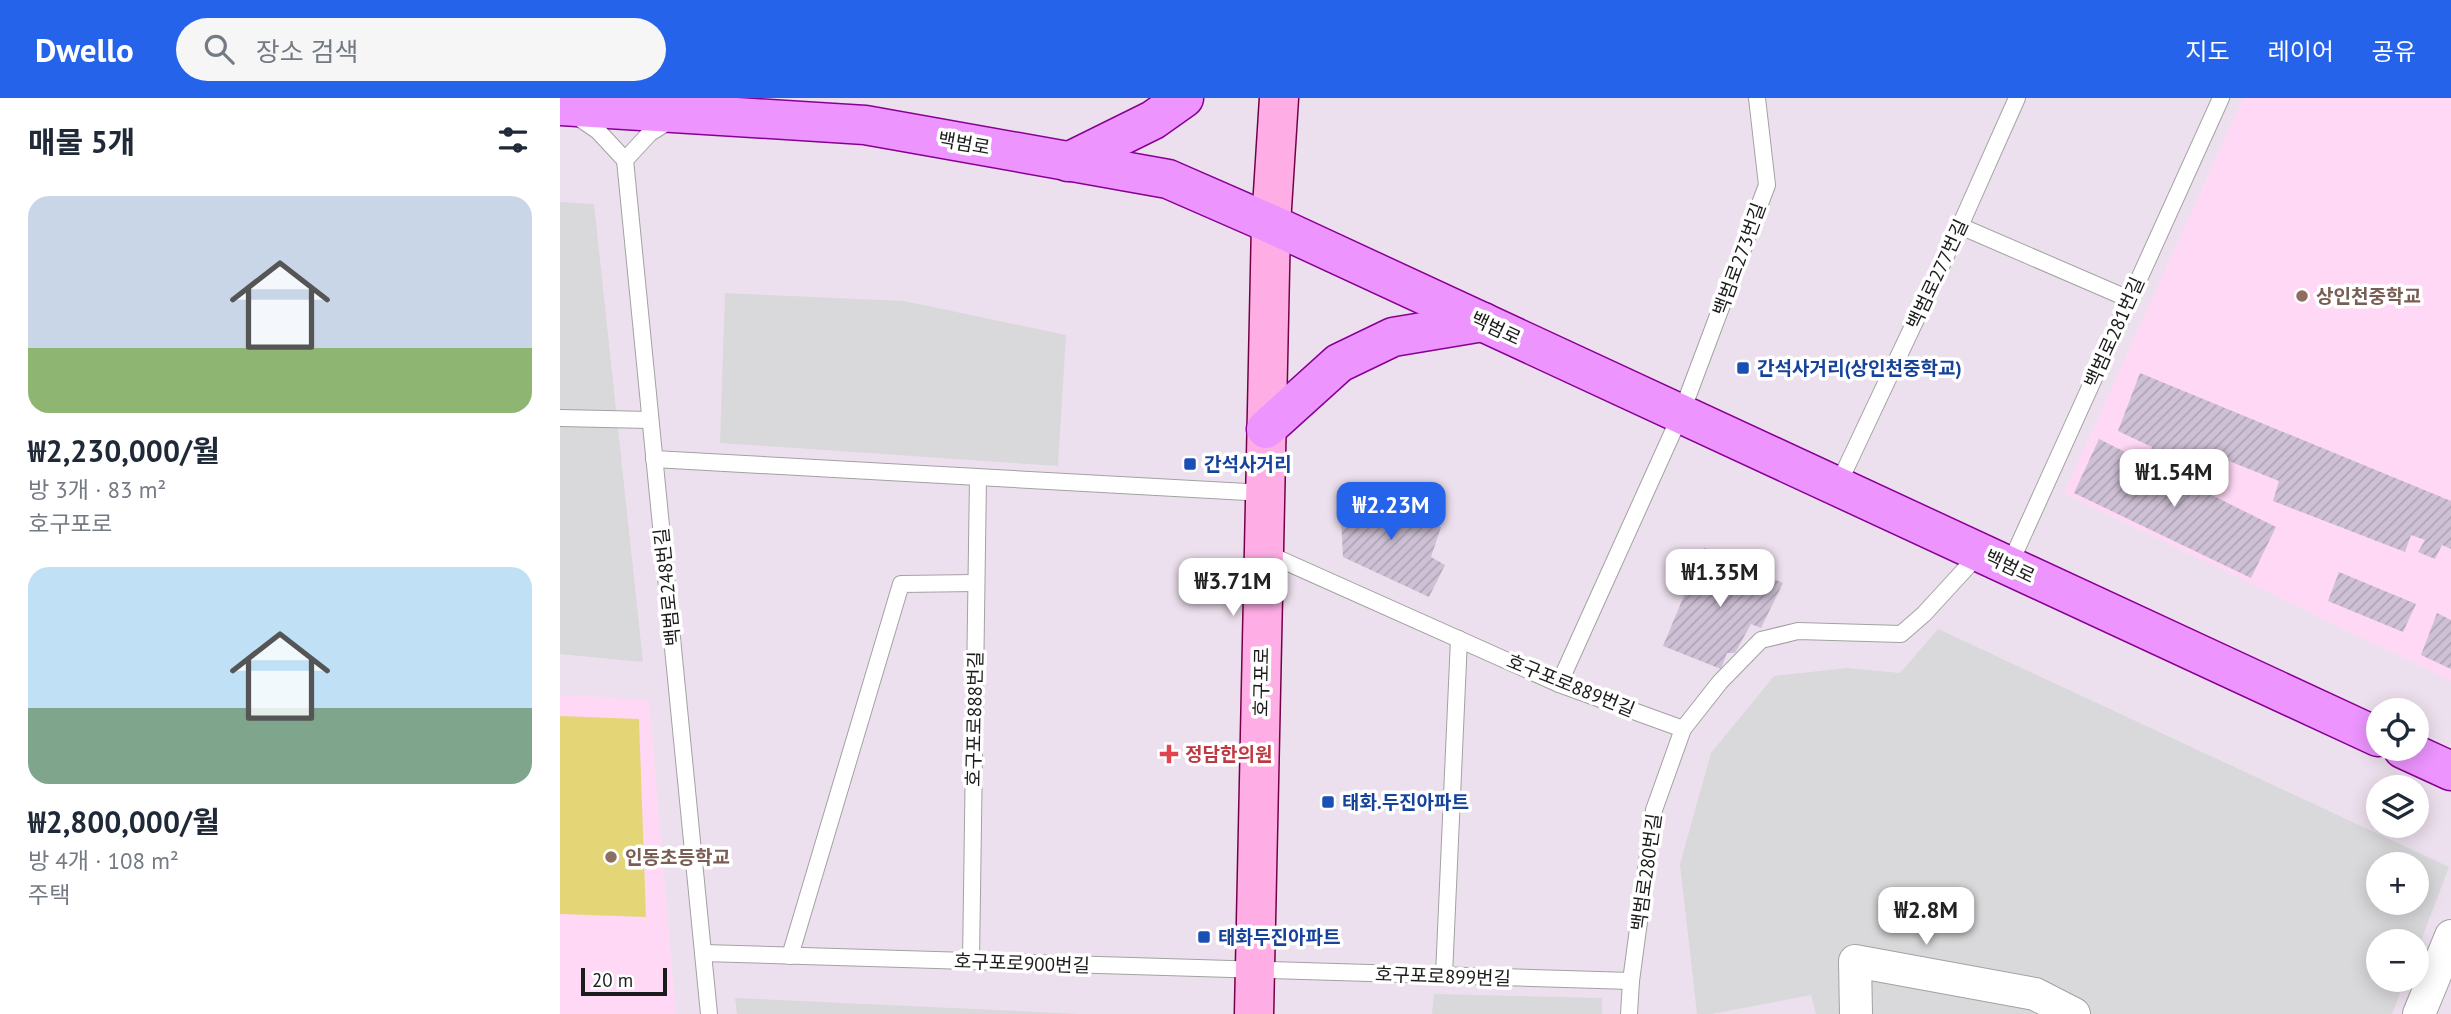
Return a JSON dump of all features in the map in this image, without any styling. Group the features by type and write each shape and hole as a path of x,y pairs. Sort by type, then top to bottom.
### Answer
{"main road":[{"path":"1068,162 1153,120 1184,98"},
{"name":"호구포로","path":"1254,1014 1271,224 1279,98"},
{"name":"백범로","path":"561,106 619,105 684,113 864,125 1168,179 1271,224 2366,731"},
{"path":"1266,429 1339,363 1353,355 1393,337 1483,322"},
{"path":"2429,761 2451,771"}],"street":[{"path":"2419,1014 2451,936"},
{"path":"1856,1014 1856,961 2035,994 2074,1014"}],"lane":[{"name":"백범로273번길","path":"1559,684 1681,414 1767,184 1757,98"},
{"name":"백범로277번길","path":"1837,487 2017,98"},
{"name":"백범로281번길","path":"1995,559 2129,299 2221,98"},
{"path":"561,106 598,131 625,160 650,133 684,113"},
{"name":"백범로248번길","path":"625,160 709,1014"},
{"path":"1960,226 2129,299"},
{"path":"560,418 650,420"},
{"path":"654,459 1265,493"},
{"name":"호구포로888번길","path":"971,961 978,477"},
{"name":"호구포로889번길","path":"1264,552 1559,684 1683,729"},
{"name":"백범로280번길","path":"1629,1014 1654,810 1683,729 1720,682 1761,640 1798,631 1901,634 1995,559"},
{"path":"790,956 901,584 976,583"},
{"path":"1444,975 1459,639"},
{"name":"호구포로900번길","path":"703,953 1255,970"},
{"name":"호구포로899번길","path":"1255,970 1631,981"}],"shaded area":[{"name":"상인천중학교","path":"2243,98 2451,98 2451,681 2064,493"},
{"path":"560,202 594,204 643,662 560,654"},
{"path":"725,293 904,301 1066,335 1058,466 720,443"},
{"path":"1938,629 2366,828 2366,838 2387,838 2417,852 2366,852 2366,915 2429,915 2429,858 2449,867 2425,929 2366,929 2366,992 2400,992 2392,1014 1816,1014 1811,995 1712,1014 1697,1014 1680,864 1711,753 1774,676 1847,668 1900,673"},
{"name":"인동초등학교","path":"560,695 649,700 676,1014 560,1014"},
{"path":"560,716 639,719 646,917 560,914"},
{"path":"1434,994 1602,998 1602,1014 1432,1014"},
{"path":"735,998 1080,1014 737,1014"}],"building":[{"path":"2140,373 2451,501 2451,549 2442,545 2435,559 2418,552 2425,540 2411,535 2405,552 2273,501 2279,481 2214,455 2203,482 2147,461 2152,447 2118,431"},
{"path":"2099,439 2276,527 2251,578 2074,493"},
{"path":"1357,488 1441,527 1431,557 1445,565 1429,597 1343,557 1341,518"},
{"path":"1704,548 1783,583 1761,628 1751,624 1735,653 1727,653 1721,669 1663,646"},
{"path":"2339,572 2416,604 2403,632 2328,601"},
{"path":"2437,613 2451,620 2451,669 2421,655"}],"place":[{"name":"상인천중학교","path":"2302,296"},
{"name":"간석사거리(상인천중학교)","path":"1743,368"},
{"name":"간석사거리","path":"1190,464"},
{"name":"정담한의원","path":"1169,754"},
{"name":"태화.두진아파트","path":"1328,802"},
{"name":"인동초등학교","path":"611,857"},
{"name":"태화두진아파트","path":"1204,937"}]}
